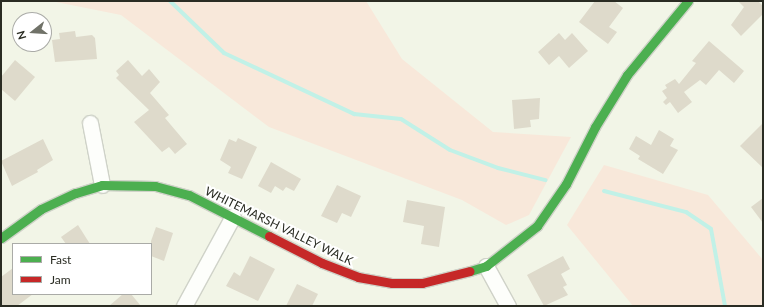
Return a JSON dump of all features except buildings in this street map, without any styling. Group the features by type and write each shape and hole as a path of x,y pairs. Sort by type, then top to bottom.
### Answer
{"street":[{"name":"WHITEMARSH VALLEY WALK","path":"1,238 41,209 76,192 102,185 155,186 189,195 233,216 322,263 358,277 392,283 422,283 455,276 486,266 514,246 537,226 566,184 594,127 627,75 688,1"},
{"path":"90,123 102,185"},
{"path":"184,306 233,216"},
{"path":"486,266 508,306"}],"shaded area":[{"path":"51,1 366,1 402,59 493,132 571,137 529,215 506,225 462,200 269,127 121,15"},
{"path":"604,165 708,195 763,260 763,306 633,306 567,225"}],"waterway":[{"path":"170,1 224,53 354,114 401,119 450,150 498,168 545,180"},
{"path":"604,191 686,212 711,229 725,306"}],"traffic: fast":[{"path":"470,271 486,266 537,226 566,184 595,127 627,75 688,1"},
{"path":"1,238 41,209 76,193 102,185 155,186 189,195 269,236"}],"traffic: jam":[{"path":"269,236 322,263 358,277 392,283 422,283 470,271"}]}
